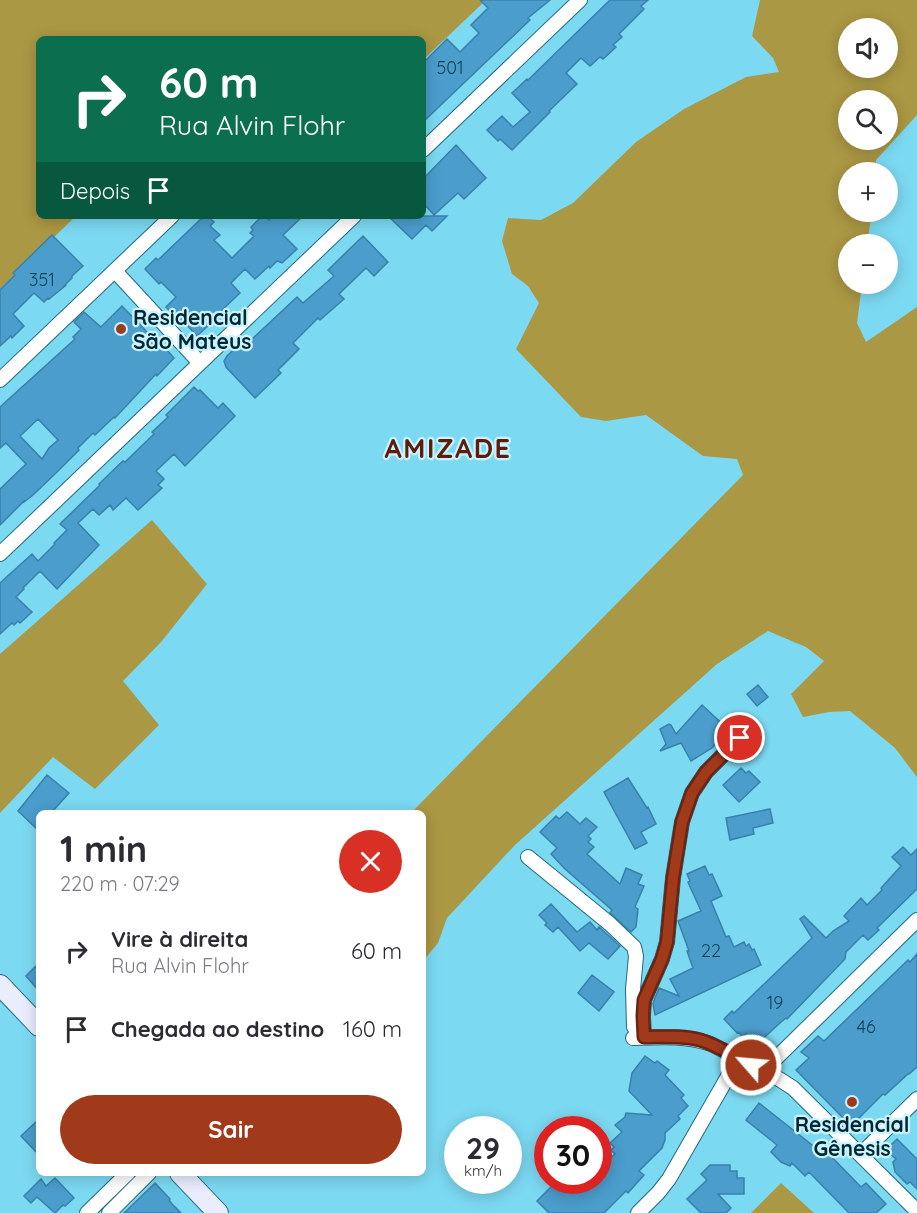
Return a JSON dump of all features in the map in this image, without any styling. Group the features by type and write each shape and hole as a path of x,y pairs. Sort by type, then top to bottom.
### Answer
{"main road":[{"path":"0,985 36,1023"},
{"path":"183,1176 218,1213"}],"street":[{"path":"426,147 580,0"},
{"path":"0,380 169,219"},
{"path":"0,554 351,219"},
{"path":"115,271 200,363"},
{"path":"637,1038 643,1016 644,1000 667,942 673,878 682,822 692,793 701,779 740,738"},
{"path":"528,857 610,924 634,947 636,956 633,989 637,1038"},
{"path":"763,1071 917,920"},
{"path":"637,1038 698,1039 779,1079 793,1088 917,1211"},
{"path":"638,1213 669,1179 738,1059"},
{"path":"861,1154 917,1099"},
{"path":"87,1213 125,1176"},
{"path":"109,1213 146,1176"}],"shaded area":[{"path":"0,0 486,0 426,57 426,36 36,36 36,219 73,219 0,289"},
{"path":"760,0 917,0 917,115 898,136 898,90 838,90 838,150 885,150 876,162 838,162 838,222 870,222 869,234 838,234 838,294 861,294 857,323 866,342 917,307 917,777 895,748 850,711 803,717 791,694 824,661 806,647 768,631 717,664 515,845 447,918 438,943 426,957 426,810 414,810 743,475 737,459 703,456 646,415 606,421 581,417 516,349 539,303 528,286 512,274 502,241 508,218 541,220 573,203 636,142 684,109 746,77 779,72 773,58 752,36"},
{"path":"152,520 207,584 162,641 123,681 159,725 95,789 53,757 0,813 0,654"},
{"path":"781,1183 814,1213 751,1213"}],"building":[{"path":"480,0 550,0 528,18 530,20 426,119 426,60 447,39 460,52 479,33 471,25 488,8"},
{"path":"610,0 648,0 641,6 644,9 619,34 622,37 613,45 616,47 603,59 600,57 590,66 581,58 566,73 577,84 512,150 500,139 498,141 487,130 502,116 513,127 530,112 512,93"},
{"path":"456,145 486,178 464,199 458,193 434,215 426,206 426,176"},
{"path":"426,216 447,216 432,231 426,225 412,239 391,219 426,219"},
{"path":"201,219 210,219 214,222 210,226 220,235 214,240 232,258 254,236 250,233 253,230 251,227 259,219 300,219 283,235 297,249 282,263 277,261 255,279 245,269 231,283 240,293 197,336 166,307 176,297 145,269 156,258 158,260"},
{"path":"52,235 83,266 65,286 44,302 34,293 13,314 24,326 0,346 0,290 15,275 13,273"},
{"path":"363,236 388,262 374,276 366,268 339,294 344,299 320,320 318,318 293,343 299,349 278,370 281,373 255,398 226,367 224,361 227,356 247,337 250,341 297,297 303,303 334,276 328,270"},
{"path":"122,306 149,334 151,332 174,358 115,418 95,435 93,433 56,473 0,525 0,489 26,464 6,443 0,448 0,407 75,339 73,337 81,329 74,322 84,312 101,327","holes":["38,419 58,440 42,459 20,436"]},
{"path":"194,387 218,408 223,403 235,416 185,466 174,454 156,471 164,479 158,485 162,488 138,510 126,498 113,510 110,505 99,515 93,509 78,523 99,545 57,589 40,571 16,597 32,612 20,623 18,621 14,625 12,623 0,634 0,583 32,554 38,561 55,544 67,530 60,524 123,461 125,462 154,434 152,432 168,417 166,415"},
{"path":"758,685 768,697 757,706 747,694"},
{"path":"702,705 729,730 712,748 691,761 681,743 660,751 666,744 660,729 669,724 676,734"},
{"path":"741,768 746,773 749,771 760,782 739,802 723,785"},
{"path":"47,775 69,793 54,810 36,810 36,828 18,811"},
{"path":"628,778 648,807 656,824 641,832 647,843 635,849 604,792"},
{"path":"770,809 773,823 753,828 754,834 730,840 726,818"},
{"path":"567,812 580,824 586,818 597,827 588,836 591,839 588,842 594,847 587,854 620,884 626,868 642,875 638,884 644,886 635,907 638,909 636,927 631,932 610,913 612,910 551,854 557,848 540,832 556,816 559,819"},
{"path":"903,847 911,855 917,849 917,889 877,928 879,930 868,940 863,935 846,952 845,959 787,1019 757,1044 746,1034 743,1037 737,1033 724,1019 732,1011 734,1013 812,938 800,919 804,916 826,938 849,921 844,916 861,898 867,905 882,890 881,888 901,866 892,857"},
{"path":"705,866 709,875 712,874 722,896 711,901 726,937 729,936 734,947 744,942 746,946 749,944 752,950 754,949 761,965 655,1015 653,1003 659,988 679,996 670,979 693,968 678,921 701,911 688,882 690,881 687,874"},
{"path":"551,904 577,932 590,922 597,930 599,927 620,946 608,959 589,943 580,951 558,927 553,932 545,925 547,923 539,915"},
{"path":"917,954 917,1067 885,1095 883,1094 856,1121 854,1119 849,1124 796,1070 809,1058 801,1052 818,1036 824,1041"},
{"path":"36,966 36,988 26,976"},
{"path":"592,975 614,992 599,1011 578,993"},
{"path":"645,1056 655,1063 657,1061 669,1070 665,1075 684,1095 681,1098 688,1106 678,1116 680,1119 665,1133 662,1148 639,1171 644,1175 628,1193 626,1191 604,1213 549,1213 537,1201 544,1194 612,1194 612,1157 615,1154 612,1151 614,1147 612,1141 622,1132 615,1125 625,1117 626,1113 652,1115 629,1091 632,1073"},
{"path":"759,1103 821,1152 824,1149 861,1187 866,1183 886,1204 876,1213 849,1213 809,1172 805,1176 792,1163 790,1166 781,1162 771,1152 777,1145 746,1120"},
{"path":"36,1122 36,1152 21,1136"},
{"path":"897,1139 917,1159 917,1189 910,1182 907,1184 895,1172 893,1162 896,1159 886,1150"},
{"path":"710,1165 730,1165 730,1171 737,1171 737,1178 744,1178 744,1194 718,1194 731,1208 726,1213 701,1213 687,1199 707,1180 701,1174"},
{"path":"55,1178 74,1198 55,1213 37,1197 31,1203 24,1196 41,1179 46,1186"},
{"path":"155,1183 181,1213 124,1213"}],"place":[{"name":"Residencial São Mateus","path":"121,329"},
{"name":"Residencial Gênesis","path":"852,1102"}],"district":[{"name":"AMIZADE","path":"448,448"}],"route":[{"path":"740,738 706,772 692,793 682,822 677,851 667,942 644,1000 643,1016 644,1037 698,1039 751,1065"}]}
